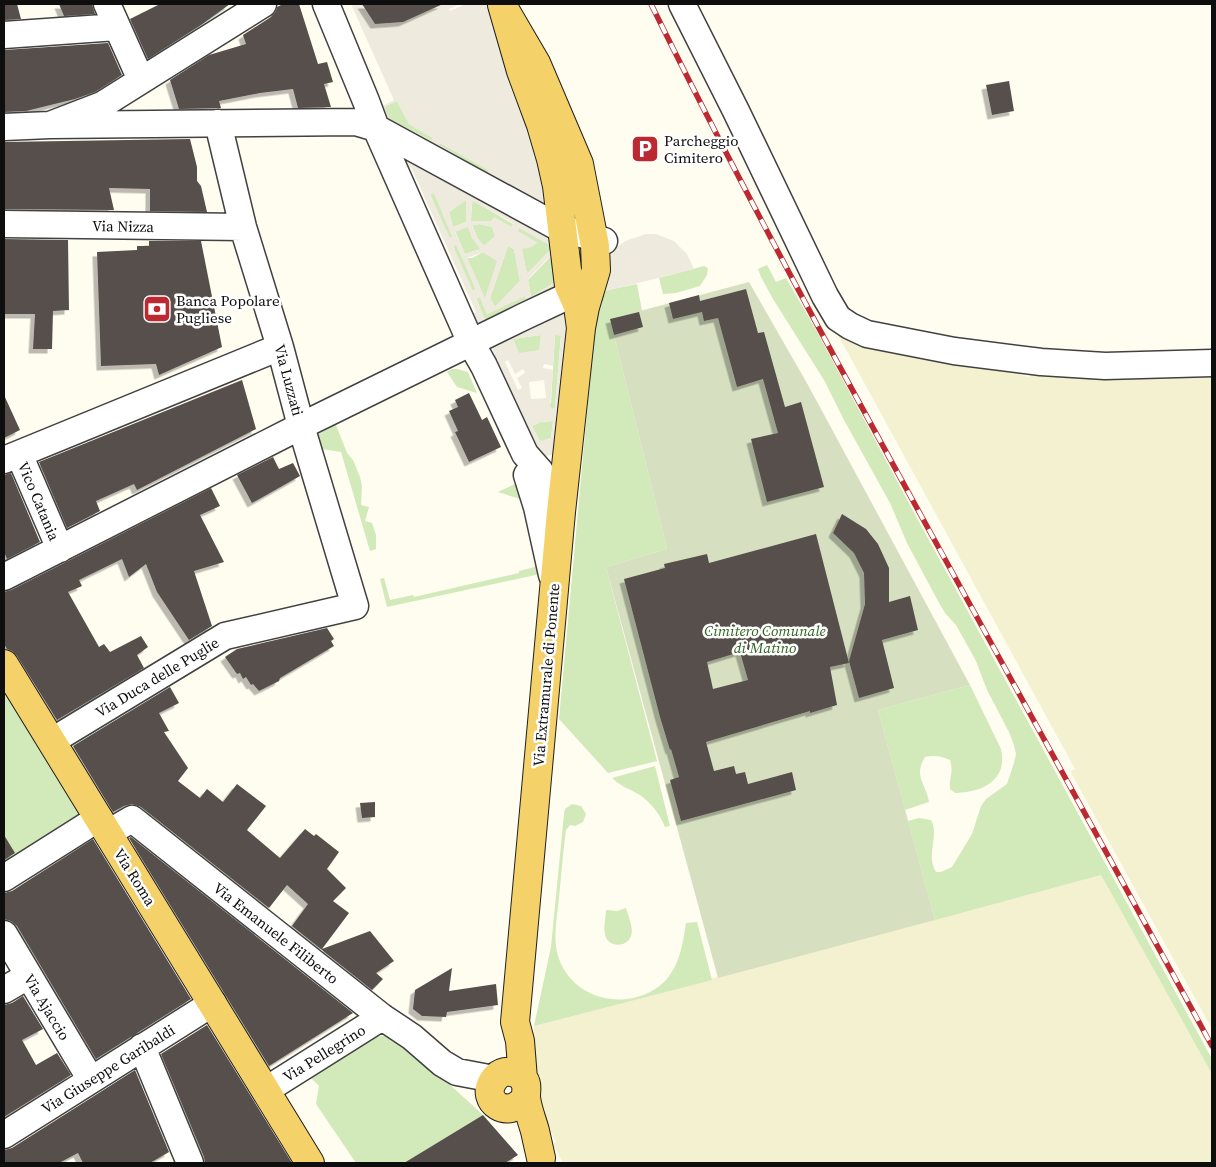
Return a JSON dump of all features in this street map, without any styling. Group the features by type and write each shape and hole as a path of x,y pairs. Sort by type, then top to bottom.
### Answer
{"main road":[{"name":"Via Extramurale di Ponente","path":"502,4 521,71 551,159 557,186 569,286 580,294"},
{"name":"Via Extramurale di Ponente","path":"502,4 536,63 580,164 598,239 596,246 596,270 580,294 581,328 554,521 554,586 515,1022 520,1041 507,1086"},
{"name":"Via Roma","path":"4,664 310,1163"},
{"path":"507,1086 524,1141 543,1160"}],"street":[{"path":"106,4 117,27 136,83 132,105 142,125"},
{"path":"50,125 102,105 263,4"},
{"path":"326,4 376,128 471,343 491,381 524,454 540,472 550,494 554,521"},
{"path":"682,4 825,296 838,318 867,334 954,351 1041,362 1105,366 1212,363"},
{"path":"4,35 117,27"},
{"path":"4,127 356,122 376,128 556,226 598,239"},
{"name":"Via Luzzati","path":"218,123 243,227 355,606"},
{"name":"Via Nizza","path":"4,224 243,227"},
{"path":"4,577 301,426 471,343 580,294"},
{"path":"11,457 280,347"},
{"name":"Vico Catania","path":"11,457 60,549"},
{"name":"Via Duca delle Puglie","path":"52,741 225,636 355,606"},
{"name":"Via Emanuele Filiberto","path":"104,826 132,818 382,1017 412,1037 442,1063 464,1088 485,1101 507,1086"},
{"path":"4,878 104,826"},
{"name":"Via Ajaccio","path":"4,934 91,1080"},
{"path":"4,990 28,976"},
{"name":"Via Giuseppe Garibaldi","path":"4,1136 213,1003"},
{"name":"Via Pellegrino","path":"266,1090 382,1017"},
{"path":"142,1047 182,1160"}],"shaded area":[{"path":"351,4 362,4 375,24 416,16 433,4 460,4 449,9 450,11 466,4 487,4 515,67 556,213 390,123 383,106 394,100","holes":["397,101 409,124 433,138 432,141 389,119 385,107","440,143 489,170 487,173 439,145"]},
{"path":"403,157 559,241 563,284 478,326 472,314 476,312 411,167 406,169","holes":["434,193 452,237 450,238 430,195","466,200 466,222 453,227 449,212","473,201 513,223 512,227 494,217 491,221 471,221","480,224 492,227 495,236 484,246 478,239 472,226","468,227 472,238 480,249 465,254 455,232","519,228 553,247 527,274 522,249 538,243 518,231","456,245 476,289 473,291 453,246","508,246 514,249 520,281 495,307 490,298","483,252 497,261 485,298 467,258","553,253 557,281 531,297 528,279","525,296 526,299 485,320 476,299 480,297 487,314"]},
{"path":"646,234 656,234 674,241 687,254 694,269 606,291 604,282 607,264 611,255 625,241"},
{"path":"572,307 555,454 545,456 539,451 489,342","holes":["541,335 539,350 519,353 513,339","555,335 561,336 555,408 552,409 550,406 553,370 543,368 544,364 553,366","508,360 515,374 523,369 525,373 517,378 522,388 518,390 505,362","544,380 546,398 531,399 529,382","553,421 551,438 540,441 532,426 541,422"]},
{"path":"837,333 1015,364 1020,366 1021,375 1030,377 1031,367 1212,373 1212,1029 1070,771 1075,769"},
{"path":"1101,875 1212,1074 1212,1163 563,1163 553,1144 556,1142 538,1106 534,1026"}],"green space":[{"path":"397,101 409,124 433,138 432,141 389,119 384,107"},
{"path":"440,143 489,170 487,173 439,145"},
{"path":"434,193 453,237 449,238 430,194"},
{"path":"467,199 466,222 453,227 449,212"},
{"path":"472,200 513,224 512,227 491,221 471,221"},
{"path":"480,224 492,227 495,236 484,246 478,239 472,225"},
{"path":"468,226 472,238 481,249 465,254 455,231"},
{"path":"519,227 553,247 527,274 518,231"},
{"path":"457,244 476,290 472,291 453,246"},
{"path":"508,246 514,249 520,281 495,307 490,298"},
{"path":"483,252 498,261 485,299 467,258 472,258"},
{"path":"554,253 557,281 531,297 528,280"},
{"path":"767,265 776,282 786,278 815,328 1212,1059 1212,1074 1101,875 935,920 908,821 919,818 931,820 934,833 932,859 936,872 952,867 972,834 981,806 986,799 1007,784 1016,754 1014,745 987,690 976,661 956,625 945,613 938,601 907,543 890,503 824,380 761,277 758,269"},
{"path":"704,266 708,268 707,275 700,286 676,293 663,294 659,278"},
{"name":"Cimitero Comunale di Matino","path":"749,282 808,385 970,685 878,710 935,920 718,978 606,567 667,549 610,319"},
{"path":"637,284 642,311 610,319 667,549 606,567 657,761 608,773 559,719 598,292"},
{"path":"525,296 526,299 485,320 476,298 480,297 487,314"},
{"path":"541,335 540,350 519,354 513,339"},
{"path":"555,335 561,335 555,408 552,410 549,406 551,402"},
{"path":"452,369 468,372 477,393 457,387 447,372"},
{"path":"553,421 551,438 540,442 532,426 541,422"},
{"path":"336,425 347,453 353,460 360,477 362,486 361,505 369,507 365,521 372,523 376,535 376,549 370,551 341,452 322,449 317,435"},
{"path":"517,483 523,500 498,492"},
{"path":"539,566 540,574 387,607 380,579 384,578 390,600 413,595 414,597 519,573 519,571"},
{"path":"4,684 86,816 4,866"},
{"path":"970,685 1001,749 1001,769 997,777 983,787 955,793 950,789 952,769 950,760 938,756 925,757 920,775 929,802 905,810 878,710"},
{"path":"655,766 670,826 665,827 658,813 644,798 612,778"},
{"path":"572,804 581,806 586,814 583,822 575,826 570,825 566,830 555,937 559,959 567,974 591,994 606,998 638,997 653,990 671,974 678,960 686,923 697,922 712,980 534,1026 551,947 564,814 565,809"},
{"path":"626,908 631,926 631,936 626,943 613,944 609,942 605,934 606,910 617,911"},
{"path":"389,1035 412,1050 483,1115 404,1163 356,1163 316,1104 319,1086 311,1078 373,1037"}],"building":[{"path":"4,4 17,4 21,19 4,20"},
{"path":"59,4 92,4 95,14 64,16"},
{"path":"160,4 230,4 148,59 130,19"},
{"path":"283,4 299,4 318,64 327,62 333,82 324,84 331,107 298,108 293,89 219,101 221,108 179,109 170,80 209,55 246,44 243,35 271,17 277,7"},
{"path":"362,4 443,4 403,22 375,24"},
{"path":"108,43 122,75 95,92 75,99 26,111 4,112 4,50"},
{"path":"1009,81 1014,111 992,115 986,85"},
{"path":"190,139 197,167 197,181 201,186 207,212 150,211 150,189 109,188 114,210 4,209 4,142"},
{"path":"4,239 68,240 69,310 53,311 52,349 33,349 35,314 4,314"},
{"name":"Banca Popolare Pugliese","path":"149,241 201,241 222,347 159,375 156,364 101,366 97,252 137,250 137,246 149,246"},
{"path":"746,289 758,333 764,332 785,407 801,402 824,487 767,502 751,439 778,433 763,379 737,387 718,318 704,321 702,312 673,319 669,303 699,295 700,301"},
{"path":"639,312 643,327 614,335 610,319"},
{"path":"242,380 256,429 137,490 134,484 96,501 100,511 67,528 39,462"},
{"path":"469,393 482,420 487,417 501,447 469,462 455,432 458,431 449,411 458,407 455,400"},
{"path":"4,395 20,430 4,438"},
{"path":"273,457 279,469 293,463 300,476 252,503 237,475"},
{"path":"11,473 40,542 7,559 4,552 4,475"},
{"path":"211,488 220,506 200,515 224,562 194,571 212,626 189,640 157,592 146,564 129,577 122,559 79,580 82,586 68,592 99,647 104,644 110,652 141,636 148,647 137,655 144,668 57,720 17,656 7,649 4,644 4,592"},
{"path":"842,514 866,529 878,544 889,568 889,602 910,596 918,630 882,640 894,688 859,698 849,661 865,604 864,573 854,553 833,533"},
{"path":"816,534 849,663 830,667 837,705 810,713 810,711 706,742 714,771 734,766 736,774 745,772 748,784 792,772 796,790 681,821 670,780 679,777 660,717 624,579 665,568 664,564 707,554 709,563","holes":["740,652 748,680 713,689 707,662"]},
{"path":"327,628 334,639 331,641 334,646 280,678 279,681 259,691 253,684 251,685 246,677 243,679 240,673 237,674 225,657 237,649"},
{"path":"170,687 179,703 159,713 169,731 164,732 188,768 178,781 200,798 207,789 223,802 237,784 266,806 247,830 280,858 305,829 314,836 316,834 339,852 327,869 346,888 333,901 349,913 322,949 370,931 394,961 376,973 383,979 372,990 292,926 308,904 287,885 269,908 141,807 132,804 113,812 73,746"},
{"path":"375,802 375,817 362,818 360,803"},
{"path":"4,835 15,853 4,860"},
{"path":"131,837 353,1013 269,1066 129,838"},
{"path":"93,839 191,999 96,1059 17,926 11,921 4,919 4,893 12,891"},
{"path":"452,968 449,991 496,984 498,1005 447,1012 446,1017 422,1016 413,1009 415,990"},
{"path":"23,996 43,1029 22,1040 36,1065 57,1053 71,1075 4,1117 4,1005 12,1003"},
{"path":"207,1025 292,1163 205,1163 161,1054"},
{"path":"135,1070 169,1152 150,1163 83,1163 78,1153 59,1163 4,1163 4,1150 12,1148"},
{"path":"483,1115 518,1155 505,1163 404,1163"}],"railway":[{"path":"651,4 756,211 829,347 1212,1046"}],"place":[{"name":"Parcheggio Cimitero","path":"645,149"},
{"name":"Banca Popolare Pugliese","path":"157,309"}]}
